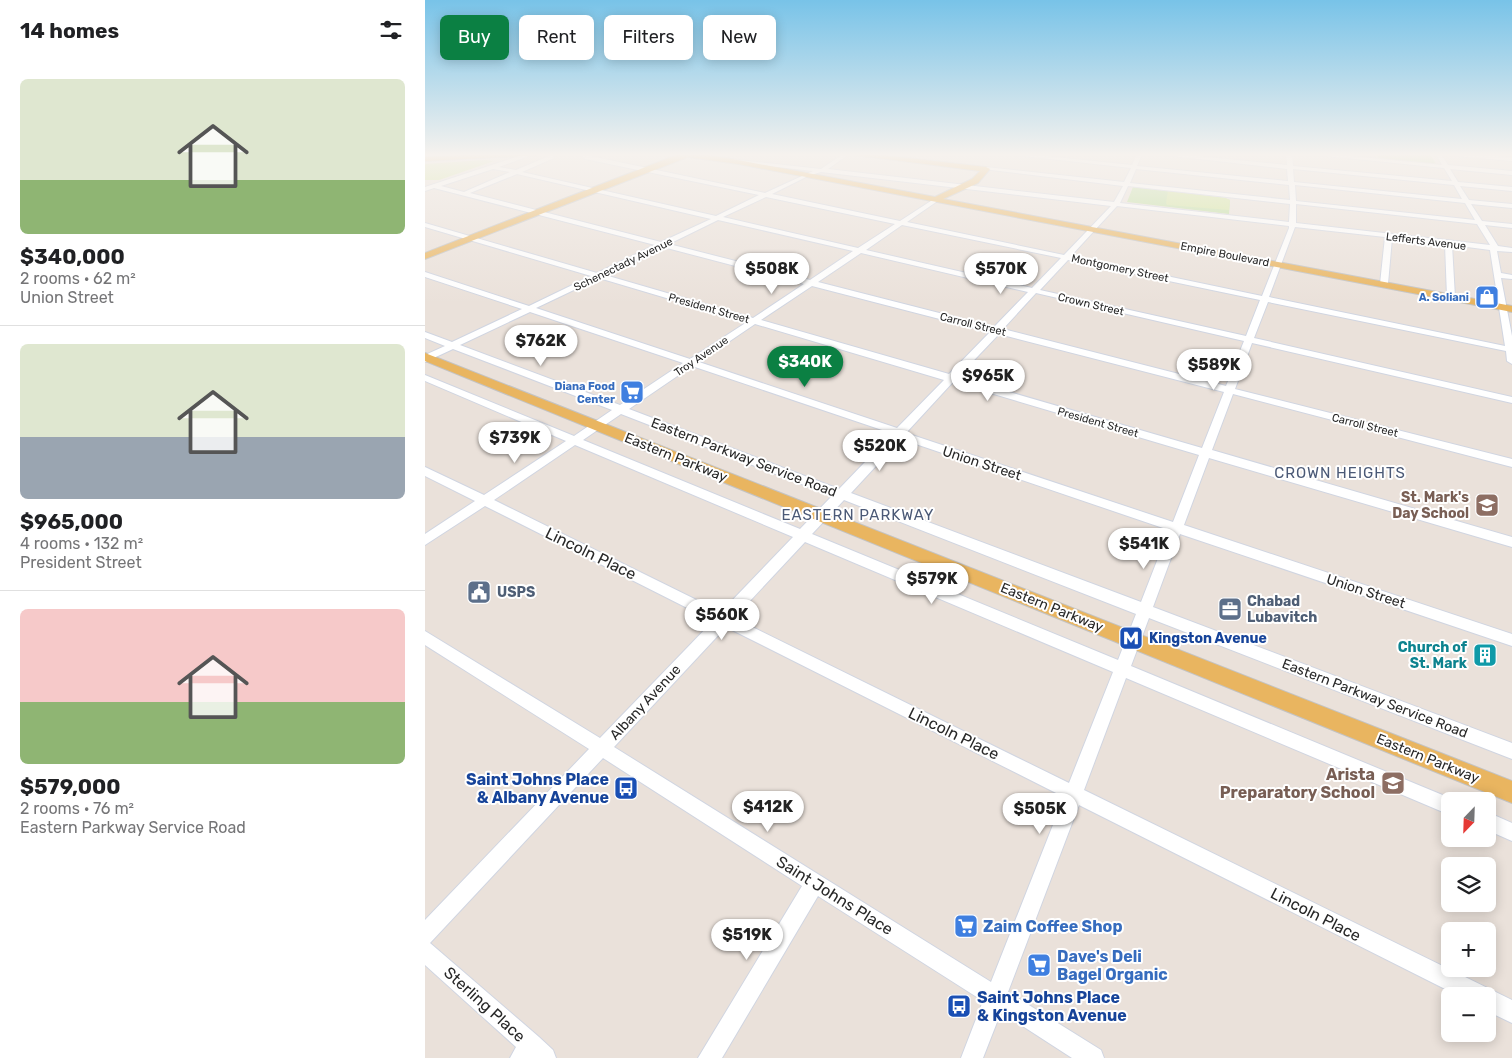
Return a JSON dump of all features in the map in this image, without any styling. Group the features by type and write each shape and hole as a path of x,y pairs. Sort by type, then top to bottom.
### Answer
{"main road":[{"path":"425,256 563,203"},
{"name":"Empire Boulevard","path":"960,203 1507,308"},
{"name":"Eastern Parkway","path":"426,358 1512,792"}],"street":[{"name":"Carroll Street","path":"501,203 1512,463"},
{"name":"Crown Street","path":"654,203 1512,400"},
{"name":"Schenectady Avenue","path":"426,358 748,203"},
{"name":"Montgomery Street","path":"806,203 1511,350"},
{"name":"Troy Avenue","path":"425,540 930,203"},
{"name":"Lefferts Avenue","path":"1111,203 1512,250"},
{"path":"972,1058 1263,298 1293,225 1293,203"},
{"path":"1305,203 1512,226"},
{"path":"1468,203 1494,246 1497,276 1507,308 1512,361"},
{"path":"1482,203 1512,206"},
{"name":"Albany Avenue","path":"425,935 1116,204"},
{"name":"President Street","path":"425,226 1512,542"},
{"path":"1384,284 1389,236"},
{"path":"1448,243 1451,297"},
{"name":"Union Street","path":"425,274 1512,640"},
{"path":"1497,276 1512,277"},
{"name":"Eastern Parkway Service Road","path":"425,335 1512,751"},
{"path":"425,378 1441,802"},
{"name":"Lincoln Place","path":"425,471 1463,987"},
{"name":"Saint Johns Place","path":"425,637 1093,1058"},
{"path":"1496,825 1512,832"},
{"path":"709,1058 815,883"},
{"name":"Sterling Place","path":"425,951 532,1054"},
{"path":"1496,1004 1512,1012"}],"green space":[{"path":"1139,203 1230,203 1229,214"},
{"path":"1166,203 1230,203 1229,210 1167,205"}],"place":[{"name":"A. Soliani","path":"1487,297"},
{"name":"Diana Food Center","path":"632,392"},
{"name":"St. Mark's Day School","path":"1487,505"},
{"name":"USPS","path":"479,592"},
{"name":"Chabad Lubavitch","path":"1230,609"},
{"name":"Kingston Avenue","path":"1131,638"},
{"name":"Church of St. Mark","path":"1485,655"},
{"name":"Arista Preparatory School","path":"1393,783"},
{"name":"Saint Johns Place & Albany Avenue","path":"626,788"},
{"name":"Zaim Coffee Shop","path":"966,926"},
{"name":"Dave's Deli Bagel Organic","path":"1039,965"},
{"name":"Saint Johns Place & Kingston Avenue","path":"959,1006"}],"district":[{"name":"CROWN HEIGHTS","path":"1340,473"},
{"name":"EASTERN PARKWAY","path":"858,515"}]}
